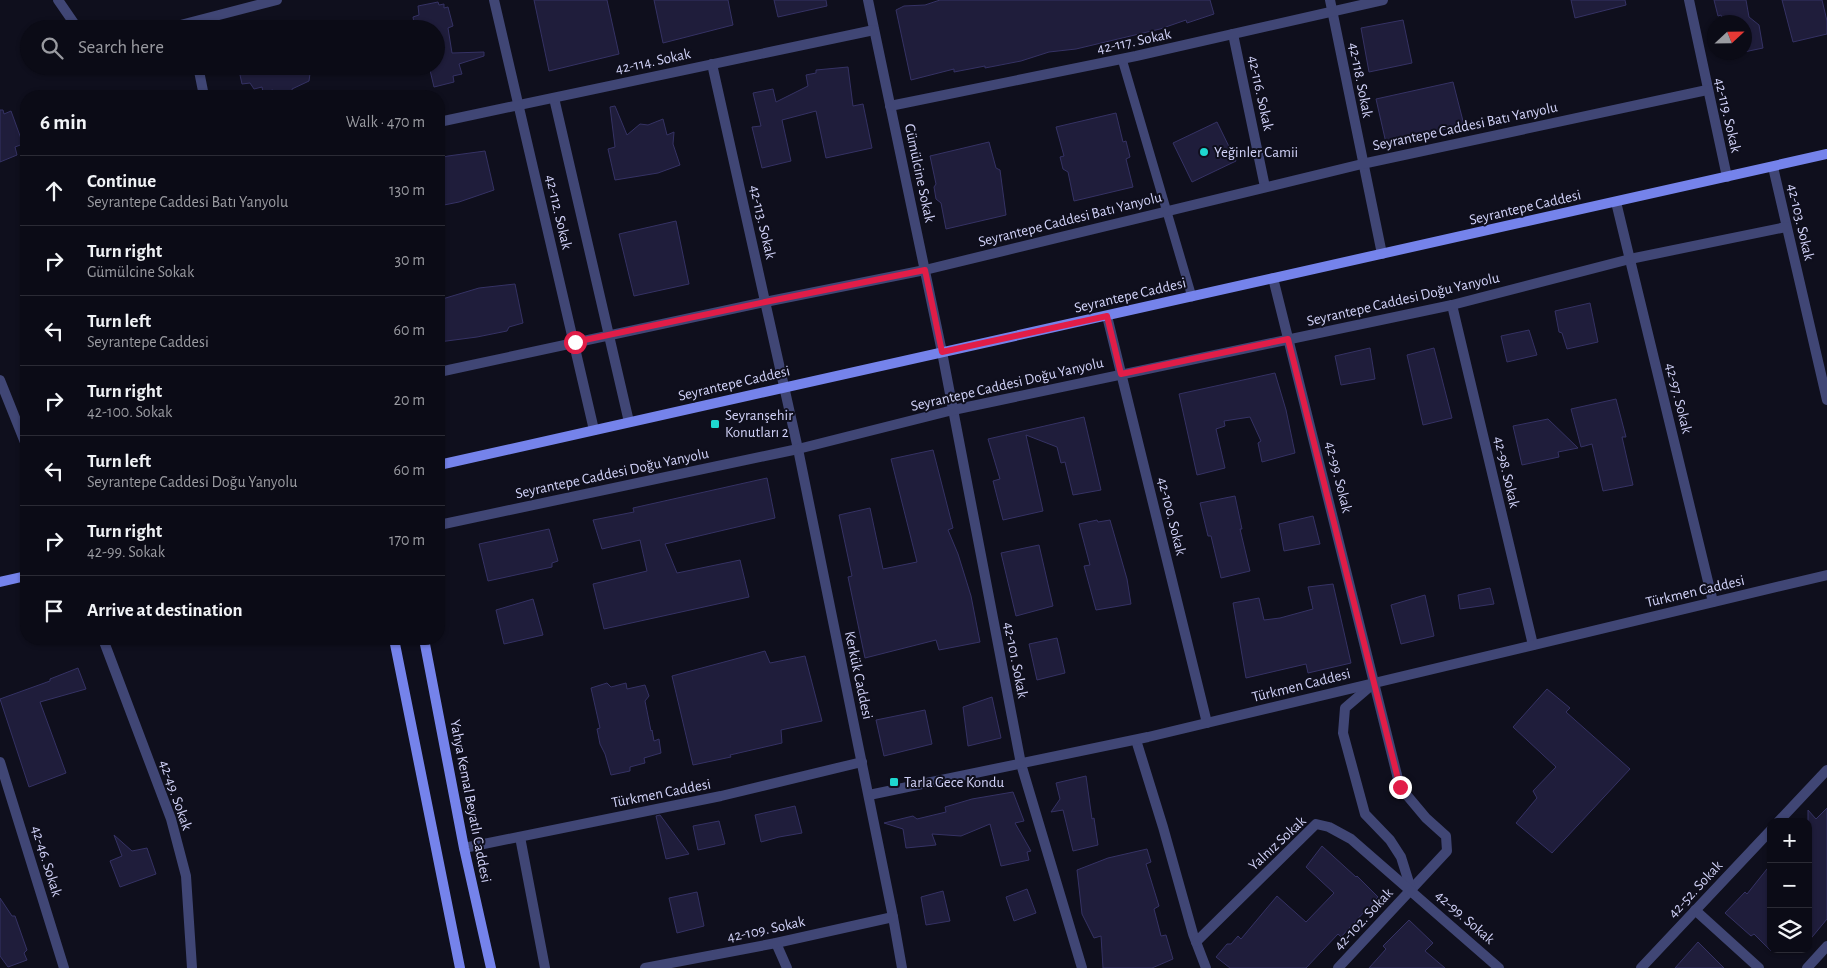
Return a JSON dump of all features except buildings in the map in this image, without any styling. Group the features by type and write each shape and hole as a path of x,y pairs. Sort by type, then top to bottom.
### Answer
{"street":[{"path":"58,0 72,20"},
{"path":"210,20 277,0"},
{"name":"42-112. Sokak","path":"494,0 594,430"},
{"name":"Gümülcine Sokak","path":"868,0 942,352"},
{"name":"42-118. Sokak","path":"1330,0 1362,164 1382,254"},
{"name":"42-117. Sokak","path":"890,106 1122,59 1383,0"},
{"name":"42-119. Sokak","path":"1689,0 1727,177"},
{"name":"42-114. Sokak","path":"445,121 874,30"},
{"name":"42-116. Sokak","path":"1233,34 1265,187"},
{"name":"42-113. Sokak","path":"712,64 784,388"},
{"path":"200,75 203,90"},
{"name":"Seyrantepe Caddesi Batı Yanyolu","path":"445,371 765,302 925,270 1362,164 1707,90"},
{"name":"42-112. Sokak","path":"554,98 629,422"},
{"name":"Seyrantepe Caddesi","path":"445,464 1827,154"},
{"name":"42-103. Sokak","path":"1772,167 1827,400"},
{"name":"42-97. Sokak","path":"1616,202 1713,602"},
{"name":"Seyrantepe Caddesi Doğu Yanyolu","path":"445,524 798,449 953,410 1452,305 1630,259 1786,227"},
{"name":"42-99. Sokak","path":"1273,278 1400,787 1426,818 1446,836 1447,851 1411,890 1500,968"},
{"name":"42-98. Sokak","path":"1452,305 1533,645"},
{"name":"42-100. Sokak","path":"1107,316 1207,723"},
{"name":"42-101. Sokak","path":"942,352 1020,764 1082,968"},
{"path":"0,380 20,430"},
{"name":"Kerkük Caddesi","path":"784,388 869,795 902,968"},
{"name":"Türkmen Caddesi","path":"869,795 1136,740 1827,575"},
{"path":"0,582 20,577"},
{"name":"42-49. Sokak","path":"105,645 171,819 186,876 192,968"},
{"path":"395,645 460,968"},
{"name":"Yahya Kemal Beyatlı Caddesi","path":"425,645 464,848 491,968"},
{"path":"1375,683 1345,708 1343,733 1366,814 1390,840 1401,857 1411,890"},
{"path":"1136,740 1164,827 1196,942 1206,968"},
{"name":"42-46. Sokak","path":"0,762 64,968"},
{"name":"Türkmen Caddesi","path":"464,848 721,796 862,762"},
{"path":"1782,818 1827,770"},
{"name":"Yalnız Sokak","path":"1196,942 1316,824 1328,827 1350,839 1411,890"},
{"name":"42-52. Sokak","path":"1641,968 1767,834"},
{"path":"520,837 545,968"},
{"name":"42-102. Sokak","path":"1338,968 1411,890"},
{"path":"1696,910 1759,968"},
{"name":"42-109. Sokak","path":"645,968 893,917"},
{"path":"776,942 787,968"},
{"path":"1807,968 1827,946"}],"lane":[{"path":"1122,59 1192,297"}],"place":[{"name":"Yeğinler Camii","path":"1204,152"},
{"name":"Seyranşehir Konutları 2","path":"715,424"},
{"name":"Tarla Gece Kondu","path":"894,782"}],"route":[{"path":"575,342 925,270 942,352 1107,316 1121,374 1288,339 1400,787"}]}
